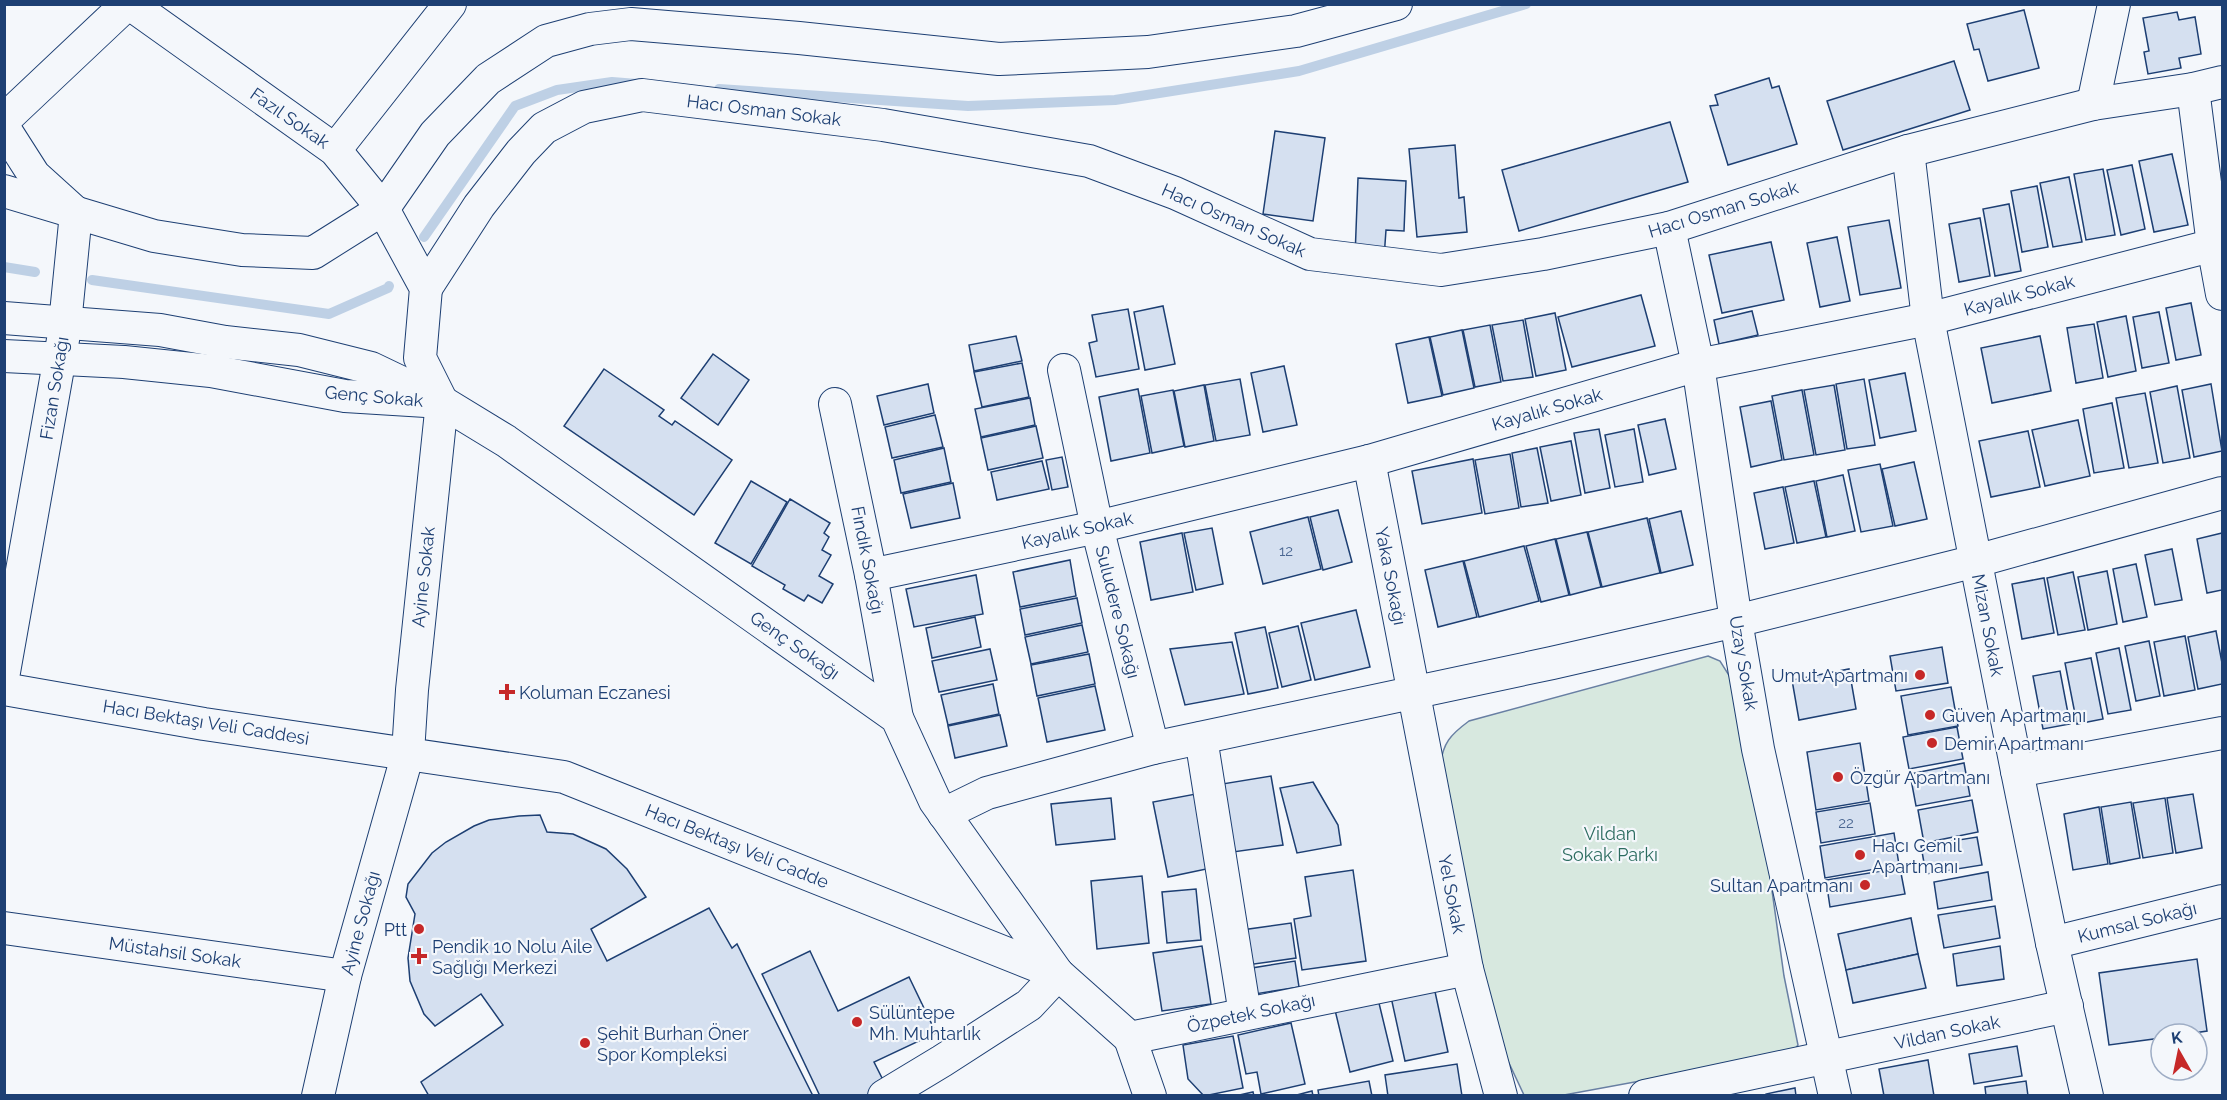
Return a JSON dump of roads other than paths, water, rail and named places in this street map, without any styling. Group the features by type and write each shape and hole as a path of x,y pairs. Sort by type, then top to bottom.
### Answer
{"street":[{"path":"4,120 129,4"},
{"name":"Fazıl Sokak","path":"129,4 335,150 383,210 426,288"},
{"path":"335,150 450,4"},
{"path":"4,191 154,236 242,250 314,253 383,210 435,134 488,79 546,41 590,28 631,24 799,38 999,59 1148,52 1296,31 1396,4"},
{"path":"2092,104 2114,4"},
{"path":"2208,86 2223,294"},
{"name":"Hacı Osman Sokak","path":"426,288 480,206 521,152 544,128 584,107 642,95 883,125 1089,161 1174,193 1310,254 1441,270 1544,254 1670,228 1908,152 2092,104 2208,86"},
{"path":"4,128 34,175 76,213"},
{"name":"Mizan Sokak","path":"1908,152 1928,319 2052,943 2087,1095"},
{"name":"Fizan Sokağı","path":"4,672 59,359 76,213"},
{"name":"Uzay Sokak","path":"1670,228 1698,365 1736,621 1758,749 1835,1095"},
{"name":"Kayalık Sokak","path":"871,574 1096,527 1369,461 1698,365 1928,319 2218,244"},
{"path":"426,288 420,358 442,402"},
{"name":"Genç Sokak","path":"4,318 160,330 225,342 299,350 371,368 442,402"},
{"name":"Genç Sokak","path":"4,356 124,362 211,371 345,396 442,402"},
{"name":"Suludere Sokağı","path":"1064,370 1096,527 1153,748"},
{"name":"Genç Sokağı","path":"442,402 506,441 897,718"},
{"name":"Ayine Sokak","path":"408,753 412,690 442,402"},
{"name":"Fındık Sokağı","path":"836,404 871,574 897,718"},
{"name":"Yaka Sokağı","path":"1369,461 1414,691"},
{"path":"944,814 987,792 1153,748 1552,663 1736,621 1976,561 2223,493"},
{"name":"Hacı Bektaşı Veli Caddesi","path":"4,689 204,724 408,753"},
{"name":"Yel Sokak","path":"1414,691 1467,969 1501,1095"},
{"path":"897,718 935,801 1058,974 1130,1038 1150,1095"},
{"path":"2017,771 2223,733"},
{"path":"1201,738 1245,1014"},
{"name":"Hacı Bektaşı Veli Cadde","path":"408,753 471,765 564,777 1058,974"},
{"name":"Ayine Sokağı","path":"318,1095 345,976 408,753"},
{"name":"Kumsal Sokağı","path":"2052,943 2223,901"},
{"name":"Müstahsil Sokak","path":"4,928 345,976"},
{"name":"Özpetek Sokağı","path":"1130,1038 1467,969"},
{"path":"884,1095 1029,1005 1058,974"},
{"name":"Vildan Sokak","path":"1644,1095 2067,1006"}],"waterway":[{"path":"719,89 968,106 1115,100 1299,71 1526,4"},
{"path":"424,237 515,106 557,90 612,82 637,84"},
{"path":"4,267 35,272"},
{"path":"92,280 329,314 389,286"}],"place":[{"name":"Umut Apartmanı","path":"1920,675"},
{"name":"Koluman Eczanesi","path":"507,692"},
{"name":"Güven Apartmanı","path":"1930,715"},
{"name":"Demir Apartmanı","path":"1932,743"},
{"name":"Özgür Apartmanı","path":"1838,777"},
{"name":"Hacı Cemil Apartmanı","path":"1860,855"},
{"name":"Sultan Apartmanı","path":"1865,885"},
{"name":"Ptt","path":"419,929"},
{"name":"Pendik 10 Nolu Aile Sağlığı Merkezi","path":"419,956"},
{"name":"Sülüntepe Mh. Muhtarlık","path":"857,1022"},
{"name":"Şehit Burhan Öner Spor Kompleksi","path":"585,1043"}],"park label":[{"name":"Vildan Sokak Parkı","path":"1610,843"}]}
